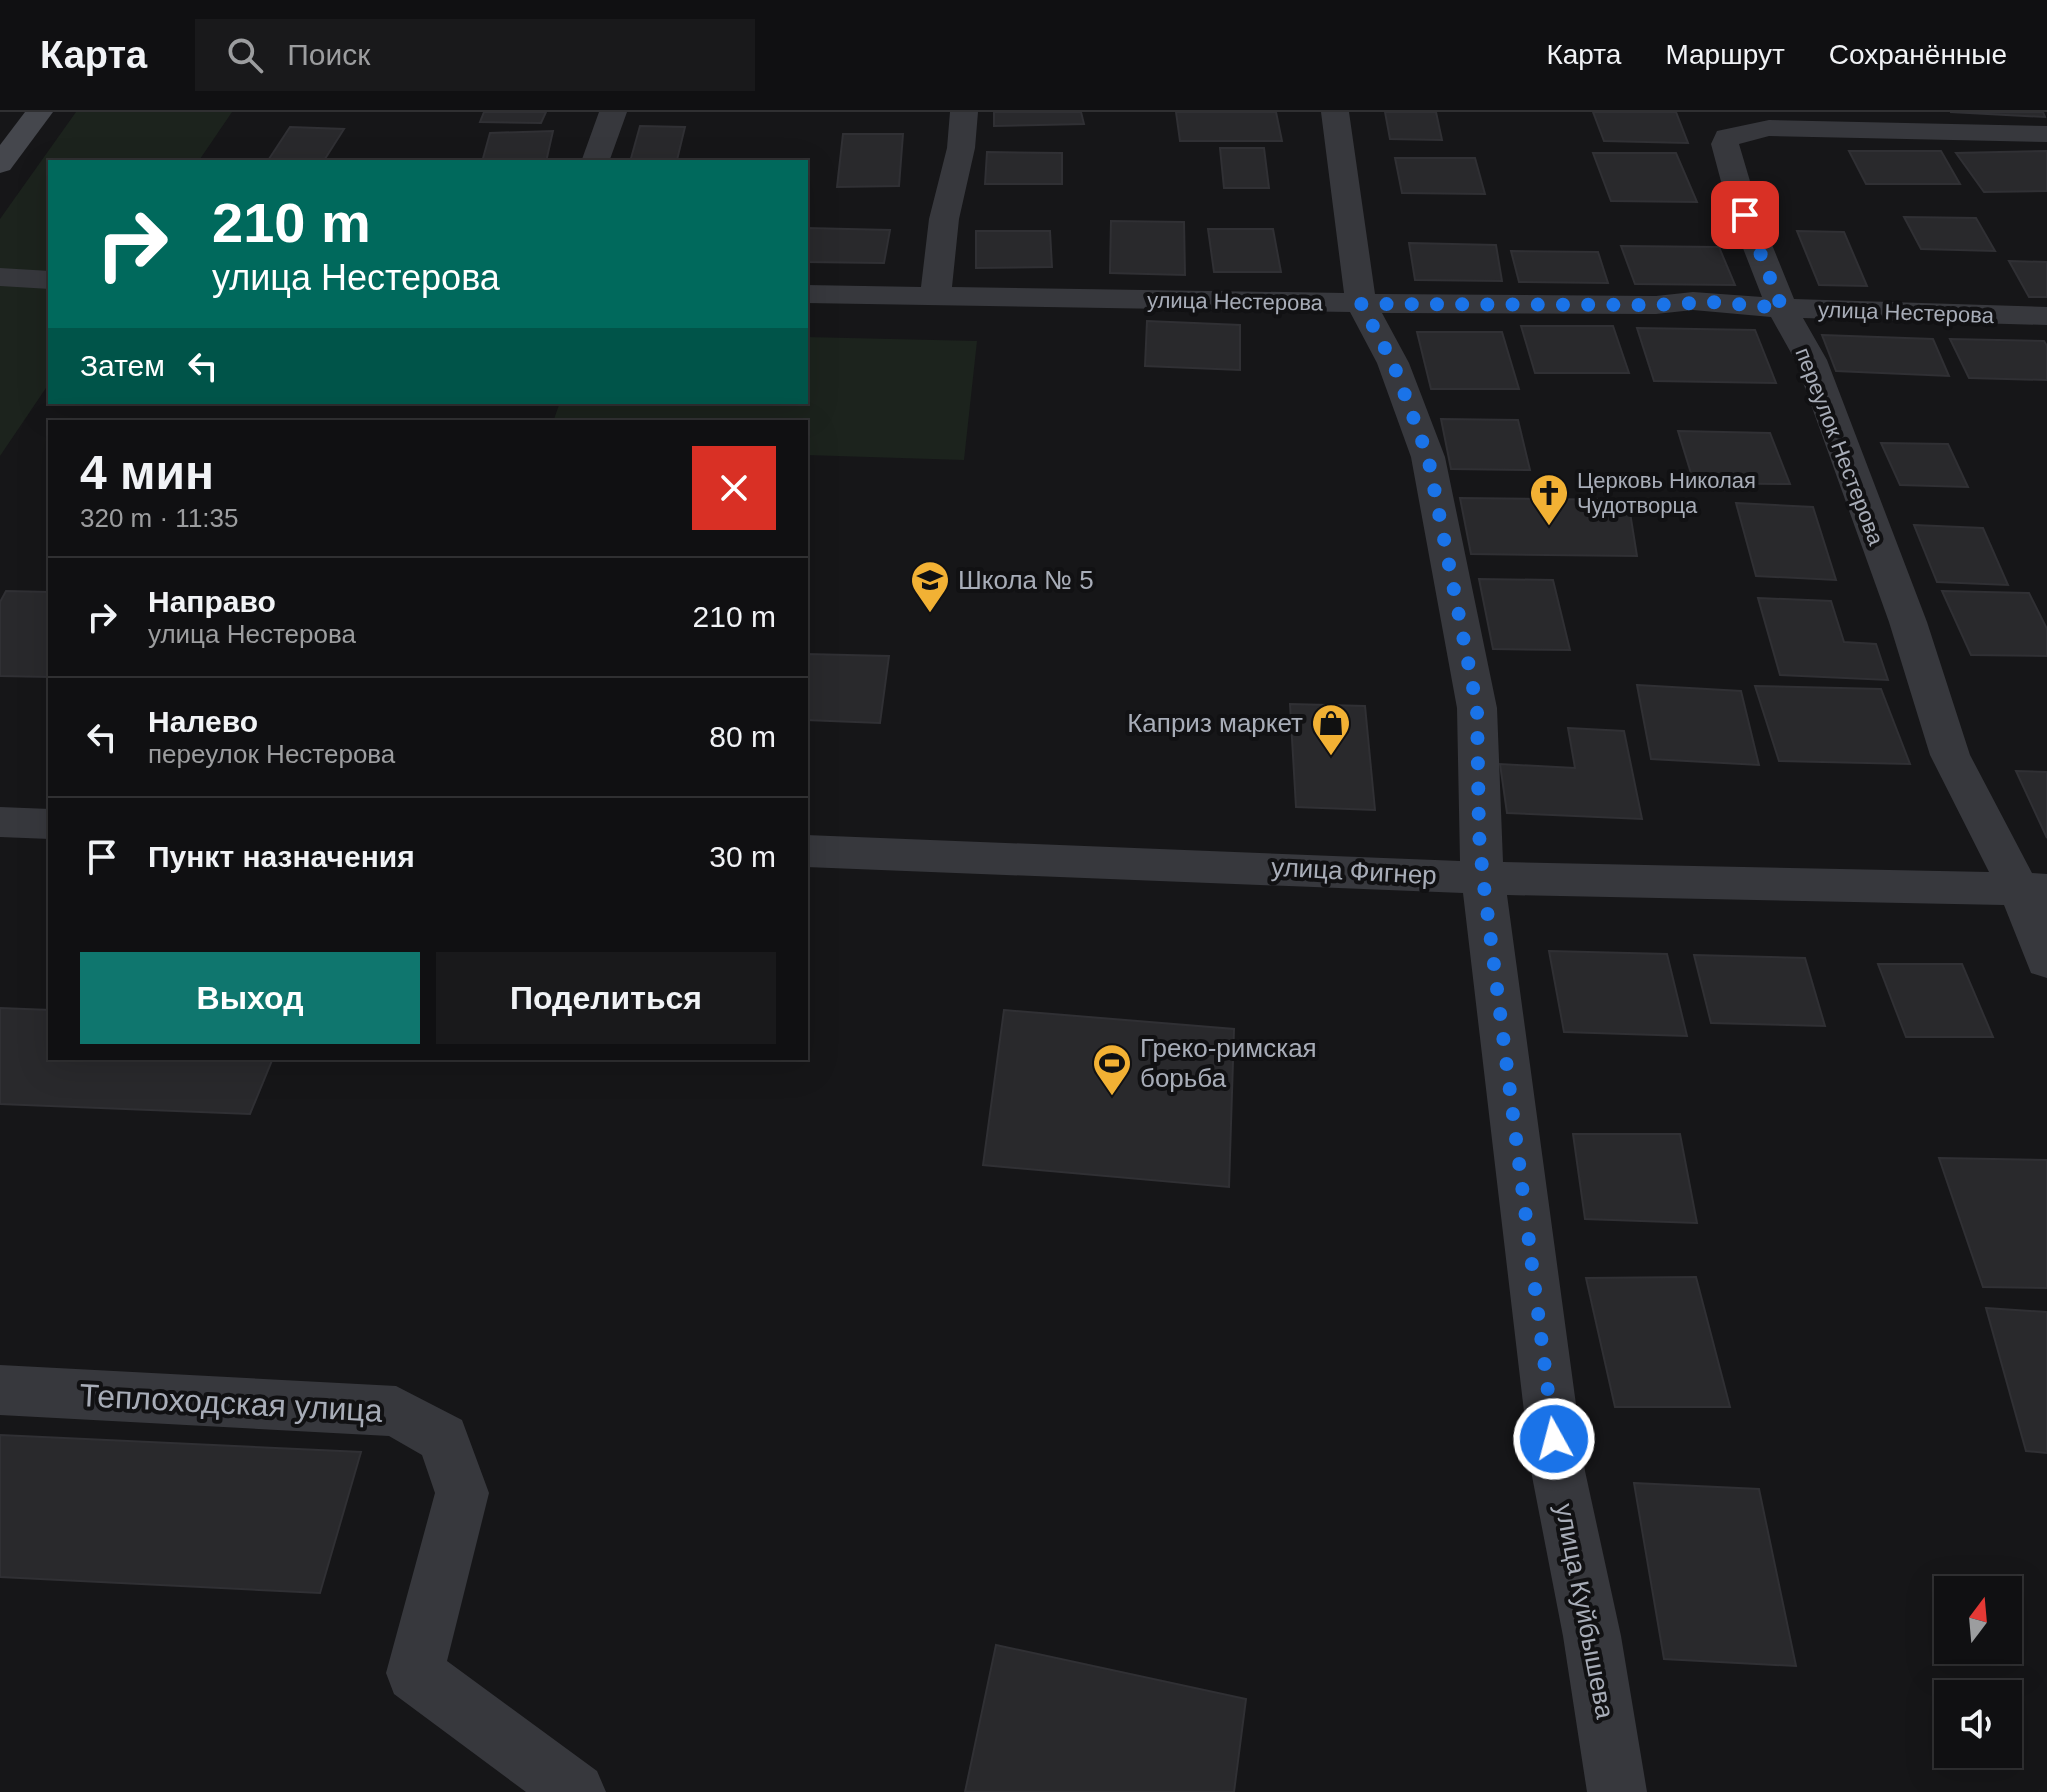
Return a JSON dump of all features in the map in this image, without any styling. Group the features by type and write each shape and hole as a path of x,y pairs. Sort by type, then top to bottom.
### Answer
{"main road":[{"path":"0,164 39,112"}],"street":[{"path":"596,160 613,112"},
{"path":"936,296 944,219 961,148 964,112"},
{"name":"улица Куйбышева","path":"1335,112 1361,304 1393,363 1428,457 1477,708 1479,834 1483,878 1558,1471 1592,1636 1617,1792"},
{"name":"переулок Нестерова","path":"2047,134 1769,128 1741,131 1727,137 1725,144 1745,215 1782,308 1811,360 1908,622 1950,755 2033,890 2047,961"},
{"path":"0,277 48,280"},
{"name":"улица Нестерова","path":"808,294 1361,304 1656,305 1693,301 1782,308 2047,316"},
{"path":"0,822 48,824"},
{"name":"улица Фигнер","path":"808,851 1244,866 1483,878 2033,890"},
{"name":"Теплоходская улица","path":"0,1390 396,1411 443,1438 462,1493 415,1673 576,1792"}],"shaded area":[{"path":"76,112 232,112 199,160 48,160 48,385 0,456 0,219"},
{"path":"808,337 977,341 964,460 808,455 808,420 554,420 559,404 808,404"}],"building":[{"path":"484,112 546,112 541,123 480,122"},
{"path":"994,112 1081,112 1084,124 994,126"},
{"path":"1176,112 1276,112 1282,141 1180,141"},
{"path":"1385,112 1436,112 1442,140 1390,139"},
{"path":"1593,112 1676,112 1688,143 1604,141"},
{"path":"1950,112 2043,112 2045,117"},
{"path":"640,126 685,127 677,160 631,160"},
{"path":"290,127 344,129 324,160 268,160"},
{"path":"553,131 546,160 483,160 490,133"},
{"path":"843,134 903,134 899,186 837,187"},
{"path":"1220,148 1264,148 1269,188 1224,188"},
{"path":"1849,151 1941,151 1960,184 1866,184"},
{"path":"2047,151 2047,191 1984,192 1956,153"},
{"path":"987,152 1062,153 1062,184 985,184"},
{"path":"1593,153 1676,153 1697,202 1611,201"},
{"path":"1395,158 1475,158 1485,194 1402,193"},
{"path":"1904,217 1976,218 1995,251 1921,249"},
{"path":"1111,221 1184,222 1185,275 1110,273"},
{"path":"808,228 890,230 884,263 808,262"},
{"path":"1208,229 1273,229 1281,272 1214,272"},
{"path":"976,231 1050,231 1052,267 976,268"},
{"path":"1797,231 1844,232 1867,286 1819,285"},
{"path":"1409,243 1496,245 1502,281 1415,280"},
{"path":"1621,246 1719,247 1735,285 1635,284"},
{"path":"1511,251 1598,252 1608,283 1519,282"},
{"path":"2009,261 2047,262 2047,297 2029,297"},
{"path":"1147,321 1240,325 1240,370 1145,366"},
{"path":"1521,326 1613,326 1629,373 1535,373"},
{"path":"1637,328 1755,330 1776,383 1654,381"},
{"path":"1417,332 1502,332 1519,389 1431,389"},
{"path":"1822,335 1933,339 1949,376 1836,371"},
{"path":"1950,339 2044,341 2047,346 2047,380 1969,378"},
{"path":"1441,419 1518,420 1530,470 1451,469"},
{"path":"1678,431 1770,433 1790,484 1694,483"},
{"path":"1881,443 1948,444 1968,487 1900,485"},
{"name":"Церковь Николая Чудотворца","path":"1460,498 1628,500 1637,556 1471,554"},
{"path":"1736,503 1813,507 1836,580 1756,576"},
{"path":"1914,525 1983,528 2008,585 1937,582"},
{"path":"1479,579 1553,580 1570,650 1493,649"},
{"path":"6,591 48,592 48,677 0,676 0,602"},
{"path":"1942,591 2029,593 2047,629 2047,656 1971,655"},
{"path":"1758,598 1831,601 1844,642 1876,644 1888,680 1780,675"},
{"path":"808,654 889,656 880,723 808,720"},
{"path":"1637,685 1741,691 1759,765 1651,759"},
{"path":"1755,686 1881,689 1910,764 1779,761"},
{"name":"Каприз маркет","path":"1290,704 1365,706 1375,810 1296,807"},
{"path":"1568,728 1624,731 1642,819 1507,813 1500,764 1575,768"},
{"path":"2016,771 2047,772 2047,838"},
{"path":"1549,951 1667,954 1687,1036 1564,1032"},
{"path":"1694,955 1805,958 1825,1026 1711,1023"},
{"path":"1878,964 1962,964 1993,1037 1906,1037"},
{"path":"0,1008 48,1010 48,1060 272,1060 250,1114 0,1104"},
{"name":"Греко-римская борьба","path":"1004,1010 1234,1029 1229,1187 983,1165"},
{"path":"1573,1134 1680,1134 1697,1223 1585,1219"},
{"path":"1939,1158 2047,1160 2047,1288 1983,1287"},
{"path":"1696,1277 1730,1407 1615,1407 1586,1278"},
{"path":"1986,1308 2047,1312 2047,1453 2026,1451"},
{"path":"0,1435 361,1452 320,1593 0,1577"},
{"path":"1634,1483 1759,1489 1796,1666 1664,1659"},
{"path":"996,1645 1246,1699 1234,1792 965,1792"}],"place":[{"name":"Церковь Николая Чудотворца","path":"1549,527"},
{"name":"Школа № 5","path":"930,614"},
{"name":"Каприз маркет","path":"1331,757"},
{"name":"Греко-римская борьба","path":"1112,1097"}],"route":[{"path":"1554,1439 1483,878 1479,834 1477,708 1428,457 1393,363 1361,304 1656,305 1693,301 1782,308 1745,215"}]}
